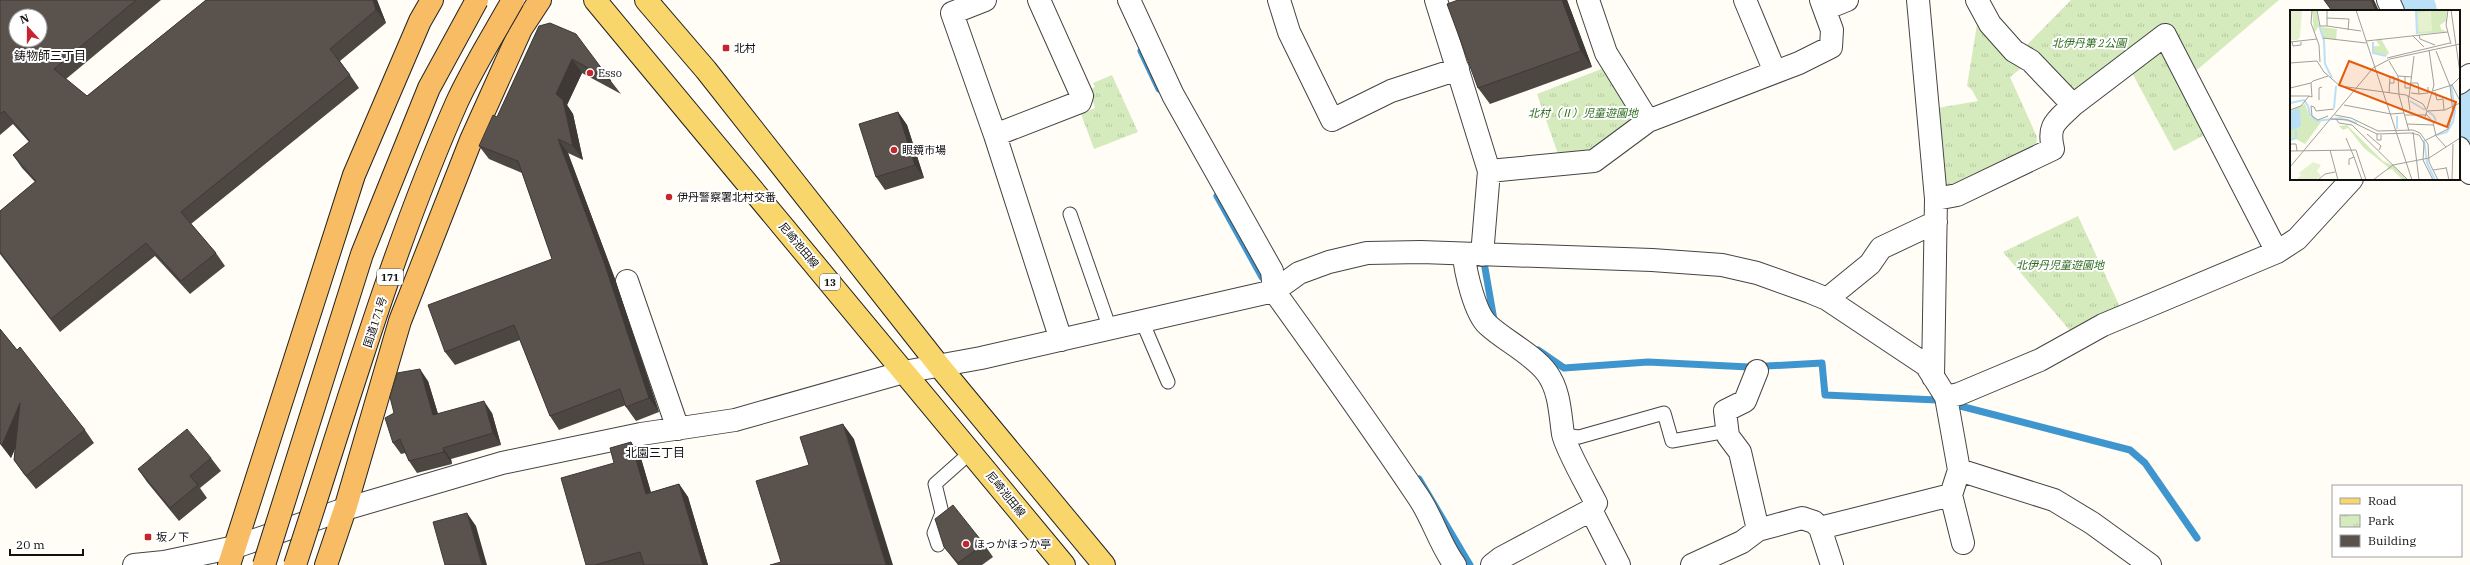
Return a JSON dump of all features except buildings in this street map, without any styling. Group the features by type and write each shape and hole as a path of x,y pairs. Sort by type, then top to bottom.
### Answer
{"highway":[{"path":"232,556 354,175 420,21 432,0"},
{"path":"264,565 362,254 429,88 477,0"},
{"name":"国道171号","path":"295,565 394,263 416,204 458,101 513,0"},
{"name":"171","path":"326,565 345,509 400,321 471,140 521,29 540,0"}],"main road":[{"name":"尼崎池田線","path":"595,0 972,452 1064,565"},
{"path":"646,0 706,70 940,367 1104,565"}],"street":[{"path":"985,0 952,13 995,135 1061,340"},
{"path":"995,135 1080,102 1082,96 1039,0"},
{"path":"1129,0 1173,95 1272,271 1274,291 1370,424 1422,503 1455,565"},
{"path":"1279,0 1289,32 1332,120 1391,91 1458,68"},
{"path":"1436,0 1489,171 1473,255 1464,266 1473,298 1486,324 1519,348 1547,373 1557,396 1563,419 1563,435 1596,503 1592,510 1501,558 1492,565"},
{"path":"1588,0 1606,53 1648,121"},
{"path":"1745,0 1775,72"},
{"path":"1489,171 1594,161 1648,121 1775,72 1831,47 1832,30 1823,4 1847,0"},
{"path":"1918,0 1936,199 1933,377"},
{"path":"1977,0 1990,24 2014,51 2031,62 2073,105"},
{"path":"2388,0 2393,10"},
{"path":"1936,199 1956,195 2053,149 2050,135 2051,127 2073,105 2165,35 2277,252"},
{"path":"2460,150 2470,173"},
{"path":"1946,397 1959,394 2040,360 2103,325 2277,252 2297,239 2351,180"},
{"path":"1827,299 1870,264 1881,248 1936,222"},
{"path":"134,565 232,556 345,509 502,463 588,444 735,420 904,372 940,367 1274,291 1299,273 1328,262 1367,253 1421,252 1652,260 1722,265 1757,273 1827,299 1926,365 1946,397 1959,470 1951,495 1963,544"},
{"path":"627,281 642,301 678,429"},
{"path":"1757,371 1746,401 1725,411 1728,436 1740,452 1758,530"},
{"path":"1959,470 2054,500 2092,523 2150,565"},
{"path":"1820,528 1951,495"},
{"path":"1592,510 1619,565"},
{"path":"1692,565 1742,542 1758,530 1802,518 1814,522 1820,528 1832,565"}],"lane":[{"path":"1070,214 1110,329"},
{"path":"1142,321 1168,382"},
{"path":"1563,435 1578,437 1664,413 1672,442 1727,431"},
{"path":"938,545 934,533 942,513 935,484 972,452"}],"green space":[{"name":"北伊丹第 2公園","path":"2071,0 2279,0 2191,75 2212,131 2174,151 2130,69 2073,102 2025,65 2010,77 2037,137 2036,147 1960,185 1941,185 1932,109 1978,101 1972,90 1967,86 1978,18 2022,50"},
{"name":"北村（Ⅱ）児童遊園地","path":"1604,68 1631,112 1628,128 1584,154 1558,154 1537,94"},
{"path":"1112,75 1138,132 1094,149 1081,114 1095,108 1089,90 1095,87 1093,83"},
{"name":"北伊丹児童遊園地","path":"2078,216 2121,309 2072,333 2003,252"}],"waterway":[{"path":"2409,0 2414,10"},
{"path":"1141,51 1159,89"},
{"path":"2460,105 2470,127"},
{"path":"1217,196 1262,277 1269,283"},
{"path":"1485,268 1494,320"},
{"path":"1538,350 1564,368 1648,362 1749,367 1822,363 1825,395 1937,400 2130,450 2145,463 2197,538"},
{"path":"1419,479 1470,565"}],"place":[{"name":"北村","path":"726,48"},
{"name":"Esso","path":"590,73"},
{"name":"眼鏡市場","path":"894,150"},
{"name":"伊丹警察署北村交番","path":"669,197"},
{"name":"坂ノ下","path":"148,537"},
{"name":"ほっかほっか亭","path":"966,544"}],"district":[{"name":"鋳物師三丁目","path":"50,56"},
{"name":"北園三丁目","path":"655,453"}]}
